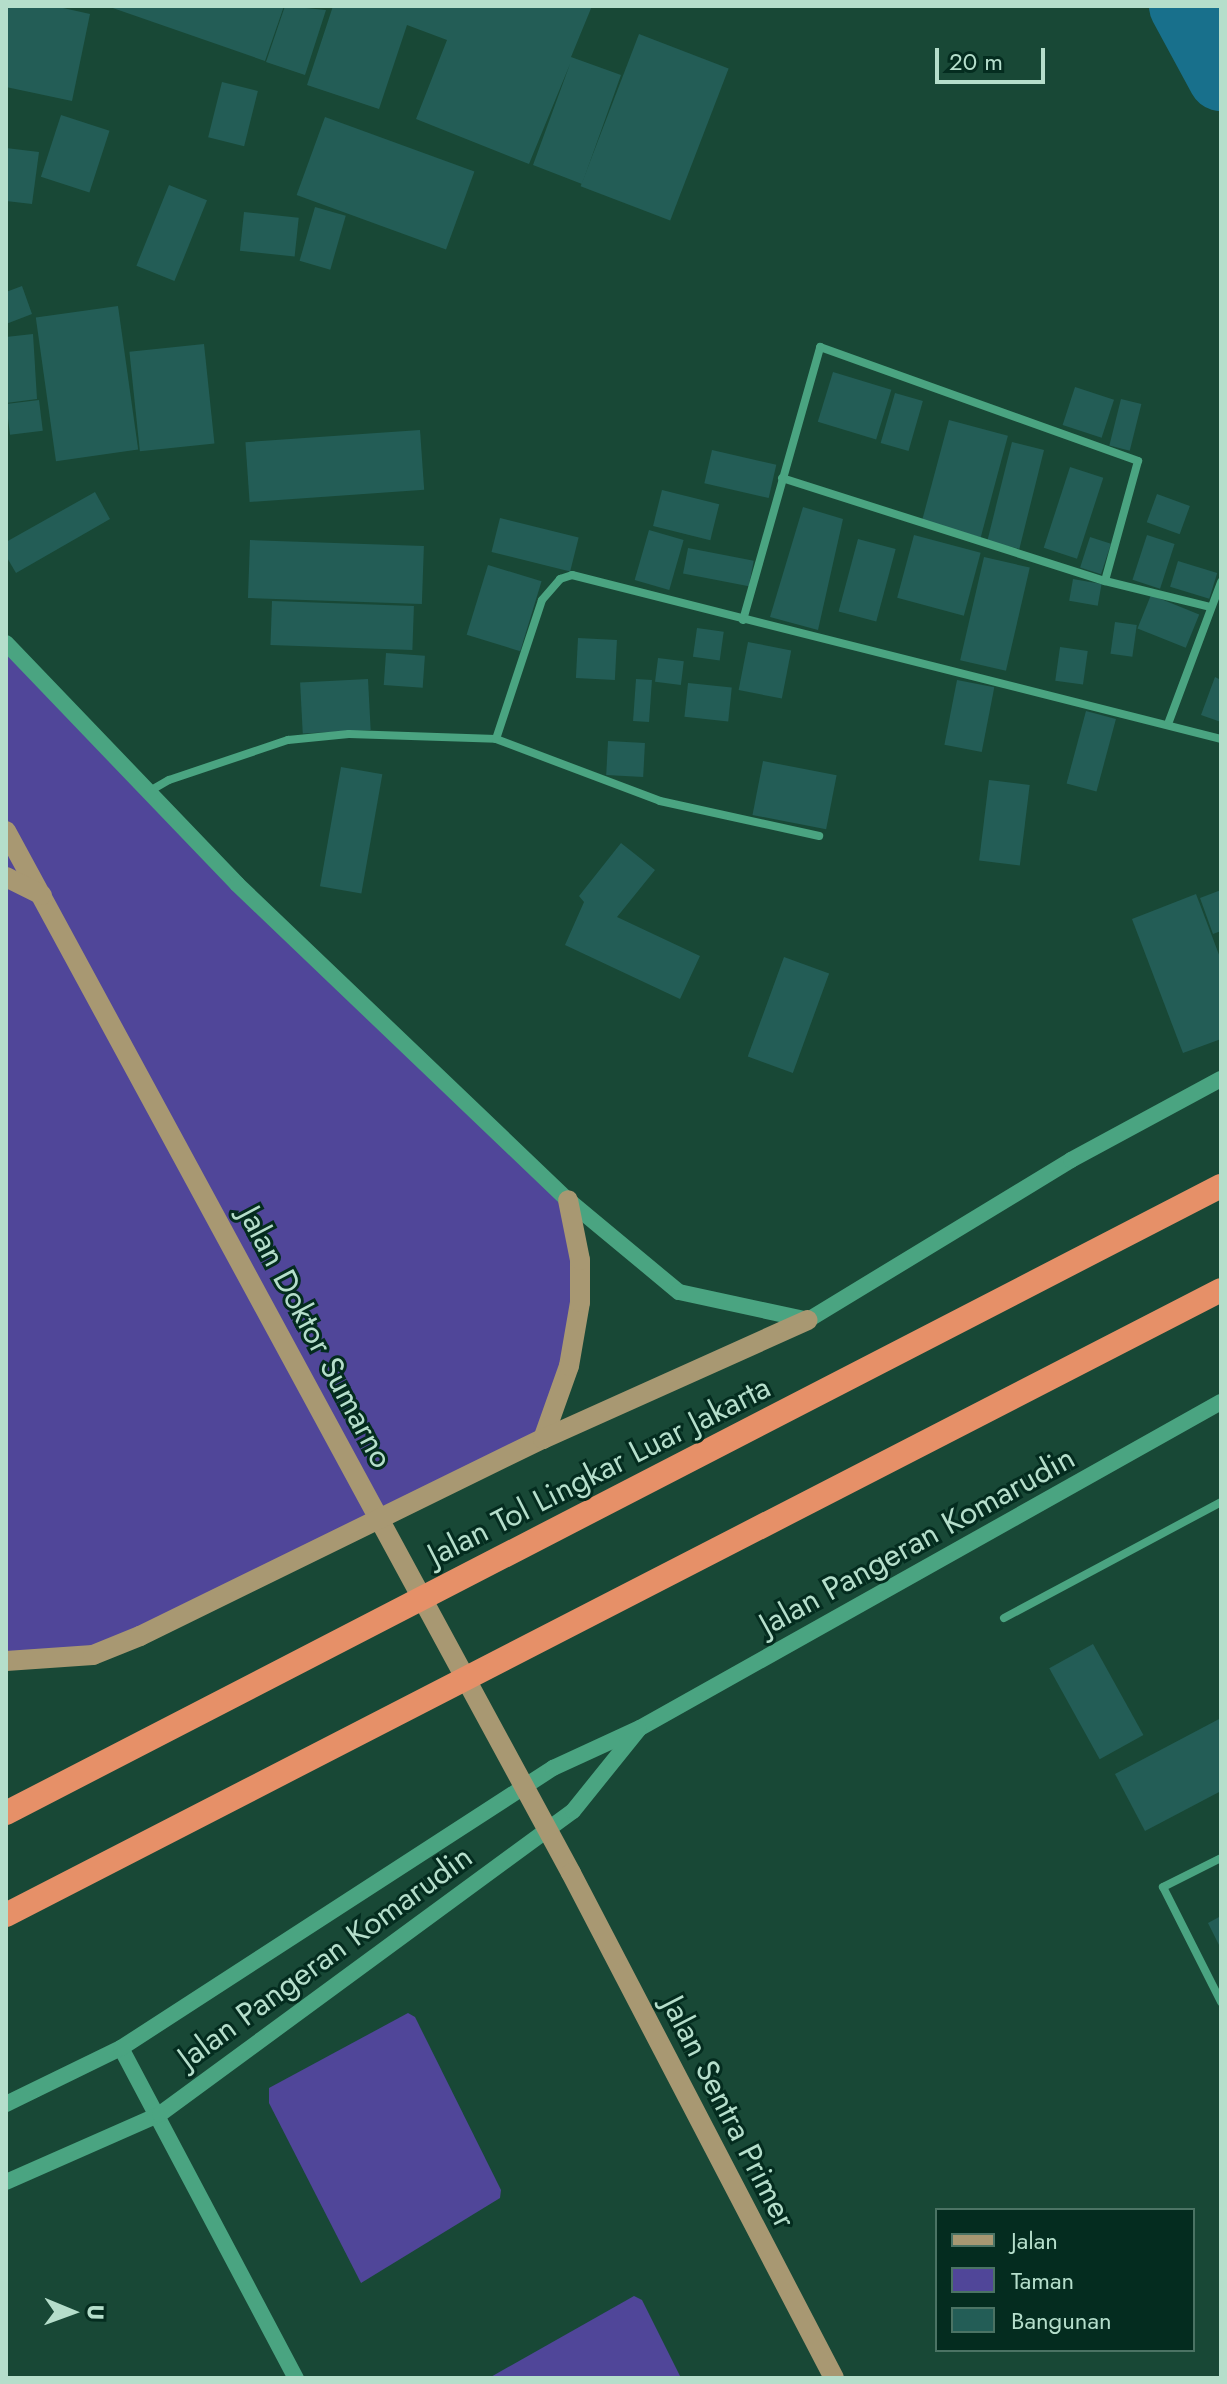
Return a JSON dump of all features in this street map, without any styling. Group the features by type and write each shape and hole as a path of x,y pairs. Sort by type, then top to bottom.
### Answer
{"highway":[{"name":"Jalan Tol Lingkar Luar Jakarta","path":"6,1813 1221,1186"},
{"path":"6,1915 1221,1290"}],"main road":[{"name":"Jalan Doktor Sumarno","path":"6,831 571,1873"},
{"path":"6,877 43,896"},
{"path":"543,1439 569,1366 580,1302 580,1260 568,1200"},
{"path":"6,1661 93,1655 543,1439 808,1320"},
{"name":"Jalan Sentra Primer","path":"571,1873 834,2378"}],"street":[{"path":"743,620 820,347 1138,461 1105,581"},
{"path":"782,478 1105,581 1210,607"},
{"path":"496,739 542,600 560,579 586,576 743,620 1221,739"},
{"path":"1168,724 1221,582"},
{"path":"6,643 80,716 145,794 568,1200 679,1292 808,1320 1071,1160 1221,1079"},
{"path":"145,794 169,780 288,740 349,734 496,739 660,801 819,836"},
{"name":"Jalan Pangeran Komarudin","path":"6,2104 121,2048 553,1768 640,1728 1221,1402"},
{"path":"1004,1618 1221,1502"},
{"name":"Jalan Pangeran Komarudin","path":"6,2182 160,2114 573,1811 640,1728"},
{"path":"1221,1858 1163,1887 1221,2002"},
{"path":"121,2048 160,2114 296,2378"}],"green space":[{"path":"6,643 147,797 568,1200 580,1302 543,1438 94,1655 6,1660"},
{"path":"408,2013 415,2017 501,2190 500,2198 361,2283 269,2103 269,2088"},
{"path":"634,2296 642,2300 681,2378 489,2378"}],"building":[{"path":"6,6 54,6 90,14 72,101 6,87"},
{"path":"107,6 284,6 265,61"},
{"path":"285,6 326,10 305,75 266,62"},
{"path":"333,6 592,6 571,57 621,75 582,184 533,165 570,64 529,164 416,119 447,40 407,25 379,109 307,85"},
{"path":"639,34 729,68 670,221 581,186"},
{"path":"222,82 258,91 244,146 208,137"},
{"path":"61,115 110,131 89,193 41,177"},
{"path":"325,117 474,171 446,249 297,195"},
{"path":"6,148 39,152 32,204 6,201"},
{"path":"169,185 207,200 174,281 136,266"},
{"path":"315,207 346,216 330,270 300,261"},
{"path":"244,212 299,218 295,257 240,251"},
{"path":"22,286 32,314 6,324 6,292"},
{"path":"118,306 138,450 56,461 36,318"},
{"path":"33,334 37,399 6,403 6,337"},
{"path":"204,344 214,443 140,451 129,352"},
{"path":"833,372 891,390 876,440 818,422"},
{"path":"1075,387 1114,400 1102,438 1063,425"},
{"path":"895,393 923,401 909,451 881,443"},
{"path":"1121,399 1141,404 1130,451 1109,446"},
{"path":"39,400 43,431 10,435 6,404"},
{"path":"949,420 1008,436 981,537 922,521"},
{"path":"420,430 424,490 250,502 245,442"},
{"path":"1012,442 1044,450 1019,549 987,541"},
{"path":"712,450 776,465 769,498 704,483"},
{"path":"1070,467 1103,478 1077,559 1044,548"},
{"path":"662,490 719,504 710,540 653,526"},
{"path":"95,492 110,519 16,573 6,556 6,542"},
{"path":"1157,494 1190,506 1180,534 1147,522"},
{"path":"803,507 843,519 818,630 770,617"},
{"path":"500,518 579,538 570,572 492,552"},
{"path":"649,530 684,540 669,590 635,580"},
{"path":"914,535 981,553 964,616 897,598"},
{"path":"1147,535 1175,544 1160,589 1132,580"},
{"path":"1090,537 1111,544 1101,574 1080,567"},
{"path":"858,539 896,549 876,622 839,611"},
{"path":"250,540 424,546 422,604 248,598"},
{"path":"688,548 754,561 749,586 683,574"},
{"path":"984,557 1030,568 1006,671 960,660"},
{"path":"1178,561 1217,573 1209,599 1170,587"},
{"path":"488,565 542,581 520,651 467,635"},
{"path":"1073,579 1102,584 1098,606 1069,601"},
{"path":"1151,595 1199,614 1186,648 1138,628"},
{"path":"272,601 414,606 412,650 270,645"},
{"path":"1115,622 1137,625 1132,657 1111,654"},
{"path":"697,628 724,632 720,660 693,657"},
{"path":"578,638 617,640 615,680 576,678"},
{"path":"748,642 791,650 782,698 739,690"},
{"path":"1060,647 1088,651 1083,685 1055,681"},
{"path":"386,653 425,656 423,688 384,685"},
{"path":"658,658 684,661 681,685 655,682"},
{"path":"1215,677 1221,680 1221,722 1201,715"},
{"path":"368,679 371,730 303,733 300,683"},
{"path":"636,679 652,680 649,722 633,721"},
{"path":"957,680 994,687 982,752 944,745"},
{"path":"688,683 732,688 728,721 684,717"},
{"path":"1086,711 1116,719 1097,791 1067,783"},
{"path":"608,741 645,743 643,777 606,775"},
{"path":"763,761 837,775 826,829 753,815"},
{"path":"341,767 382,774 361,893 320,886"},
{"path":"989,780 1030,785 1020,865 979,860"},
{"path":"621,843 655,870 617,917 700,956 680,999 565,945 584,902 579,896"},
{"path":"1221,890 1221,931 1213,934 1200,898"},
{"path":"1196,894 1221,960 1221,1039 1183,1053 1132,919"},
{"path":"784,957 829,973 793,1073 748,1057"},
{"path":"1093,1644 1143,1735 1100,1759 1049,1668"},
{"path":"1221,1718 1221,1791 1145,1831 1115,1774"},
{"path":"1221,1916 1221,1949 1208,1923"}],"waterway":[{"path":"1182,6 1221,78"}]}
